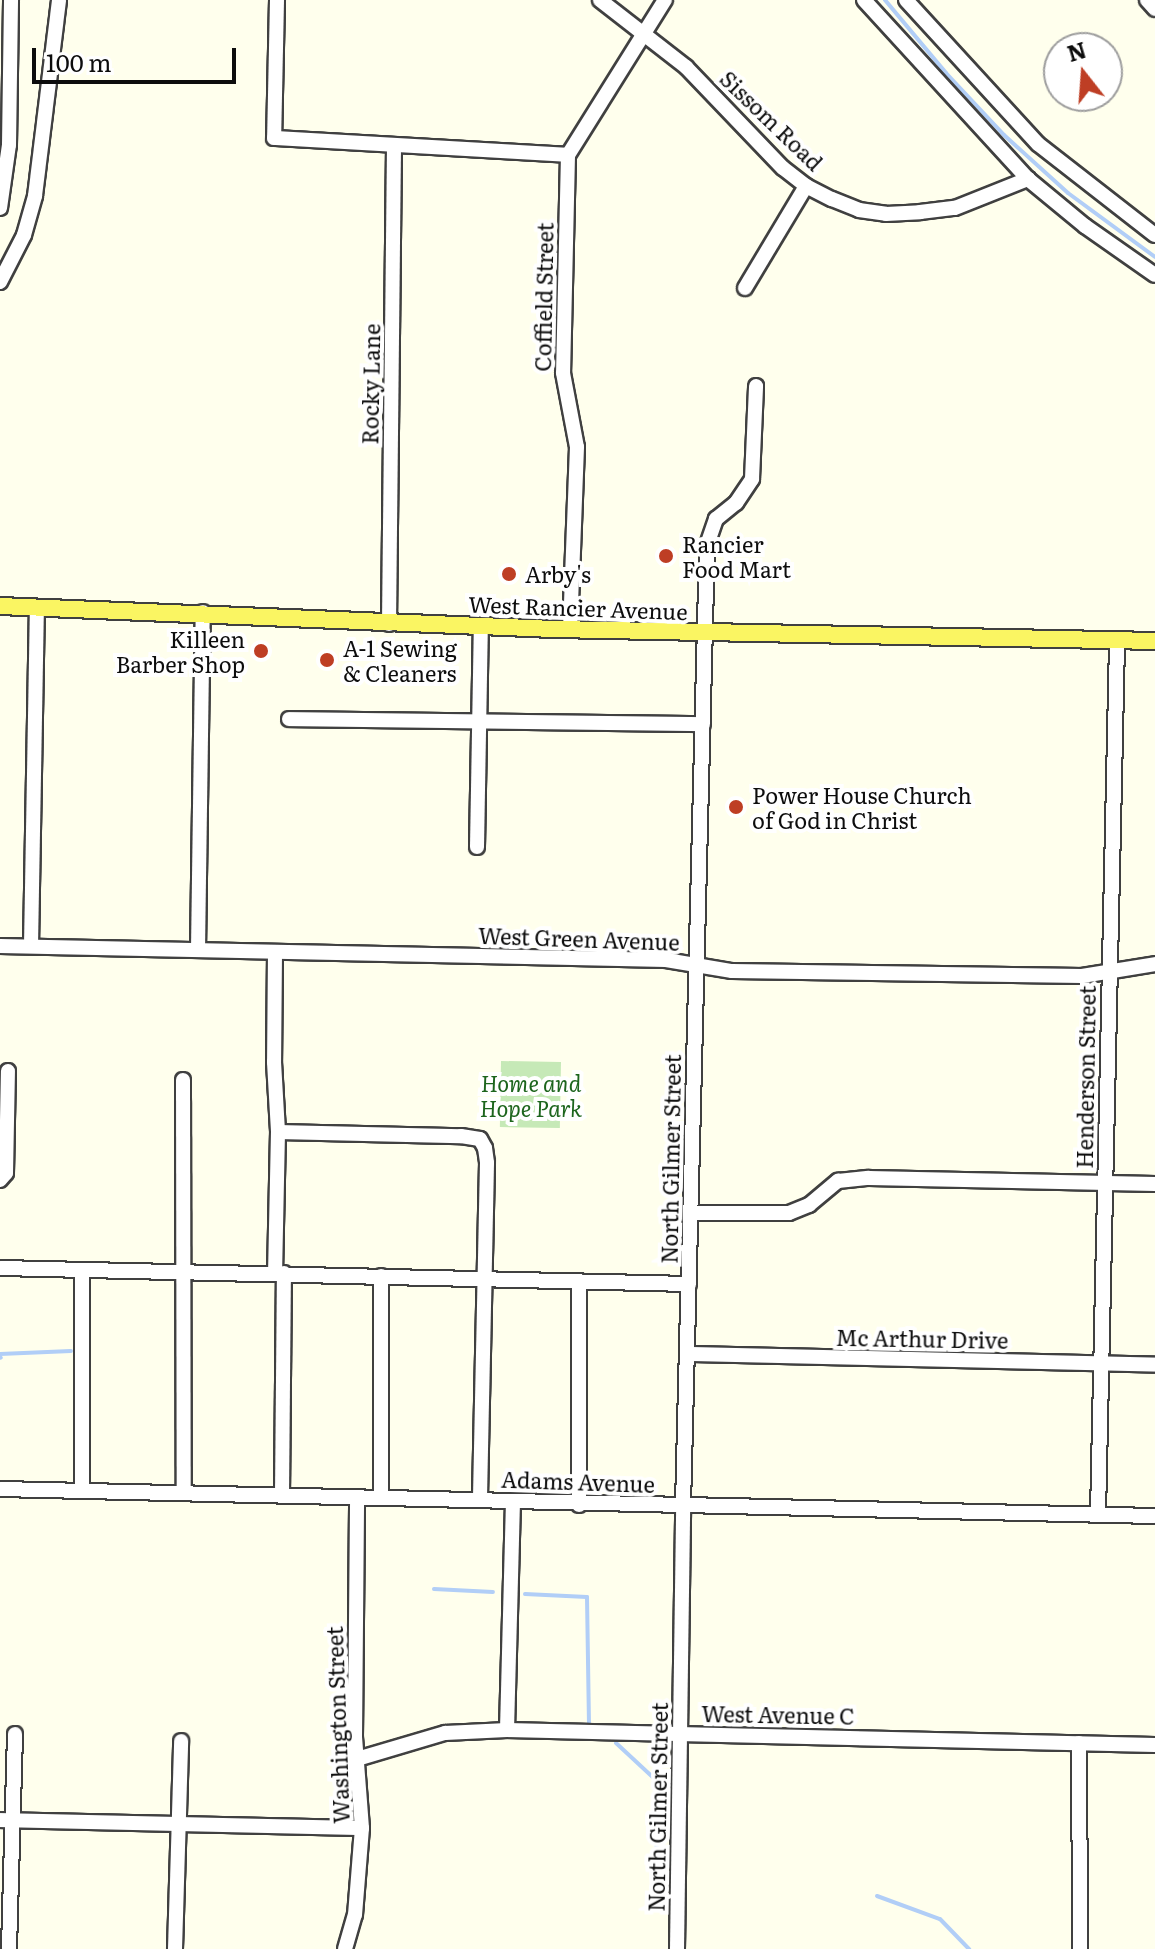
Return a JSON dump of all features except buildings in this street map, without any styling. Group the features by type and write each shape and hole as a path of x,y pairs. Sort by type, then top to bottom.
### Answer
{"main road":[{"name":"West Rancier Avenue","path":"0,606 203,612 389,624 570,630 1155,641"}],"street":[{"path":"2,204 12,80 11,0"},
{"path":"0,282 24,235 35,196 59,0"},
{"path":"277,0 274,138 568,155 665,0"},
{"name":"Sissom Road","path":"600,0 686,67 783,168 806,186 859,210 886,214 955,208 1028,179"},
{"path":"864,0 1028,179 1085,226 1155,275"},
{"path":"906,0 1038,144 1155,235"},
{"path":"1147,0 1155,9"},
{"name":"Rocky Lane","path":"389,624 394,145"},
{"name":"Coffield Street","path":"568,155 563,373 577,447 570,630"},
{"path":"745,288 806,186"},
{"name":"North Gilmer Street","path":"677,1949 683,1506 703,633 709,531 752,479 756,386"},
{"path":"31,946 37,607"},
{"path":"198,950 203,612"},
{"path":"477,847 481,626"},
{"name":"Henderson Street","path":"1098,1514 1117,641"},
{"path":"289,719 703,724"},
{"name":"West Green Avenue","path":"0,946 666,960 732,971 1082,976 1121,967 1155,964"},
{"path":"275,953 274,1062 278,1132 282,1495"},
{"path":"0,1180 6,1173 8,1071"},
{"path":"183,1080 184,1492"},
{"path":"278,1132 480,1139 487,1163 480,1500"},
{"path":"692,1213 789,1213 809,1205 838,1181 849,1179 1155,1184"},
{"path":"0,1268 689,1284"},
{"path":"82,1270 82,1490"},
{"path":"381,1276 381,1498"},
{"path":"579,1281 579,1505"},
{"name":"Mc Arthur Drive","path":"688,1354 1155,1365"},
{"name":"Adams Avenue","path":"0,1489 579,1505 1155,1516"},
{"name":"Washington Street","path":"345,1949 355,1915 362,1828 357,1759 357,1498"},
{"path":"507,1730 513,1501"},
{"name":"West Avenue C","path":"357,1759 445,1733 507,1730 1155,1745"},
{"path":"9,1949 6,1821 15,1734"},
{"path":"175,1949 181,1741"},
{"path":"1079,1743 1080,1949"},
{"path":"6,1821 362,1828"}],"green space":[{"name":"Home and Hope Park","path":"501,1061 561,1062 560,1128 500,1127"}],"waterway":[{"path":"885,0 946,73 1004,135 1068,193 1155,257"},
{"path":"0,1354 71,1351"},
{"path":"434,1589 493,1592"},
{"path":"525,1594 587,1597 589,1723"},
{"path":"616,1743 658,1782 656,1878 662,1883"},
{"path":"877,1896 940,1919 969,1949"}],"place":[{"name":"Rancier Food Mart","path":"666,556"},
{"name":"Arby's","path":"509,574"},
{"name":"Killeen Barber Shop","path":"261,651"},
{"name":"A-1 Sewing & Cleaners","path":"327,660"},
{"name":"Power House Church of God in Christ","path":"736,807"}]}
